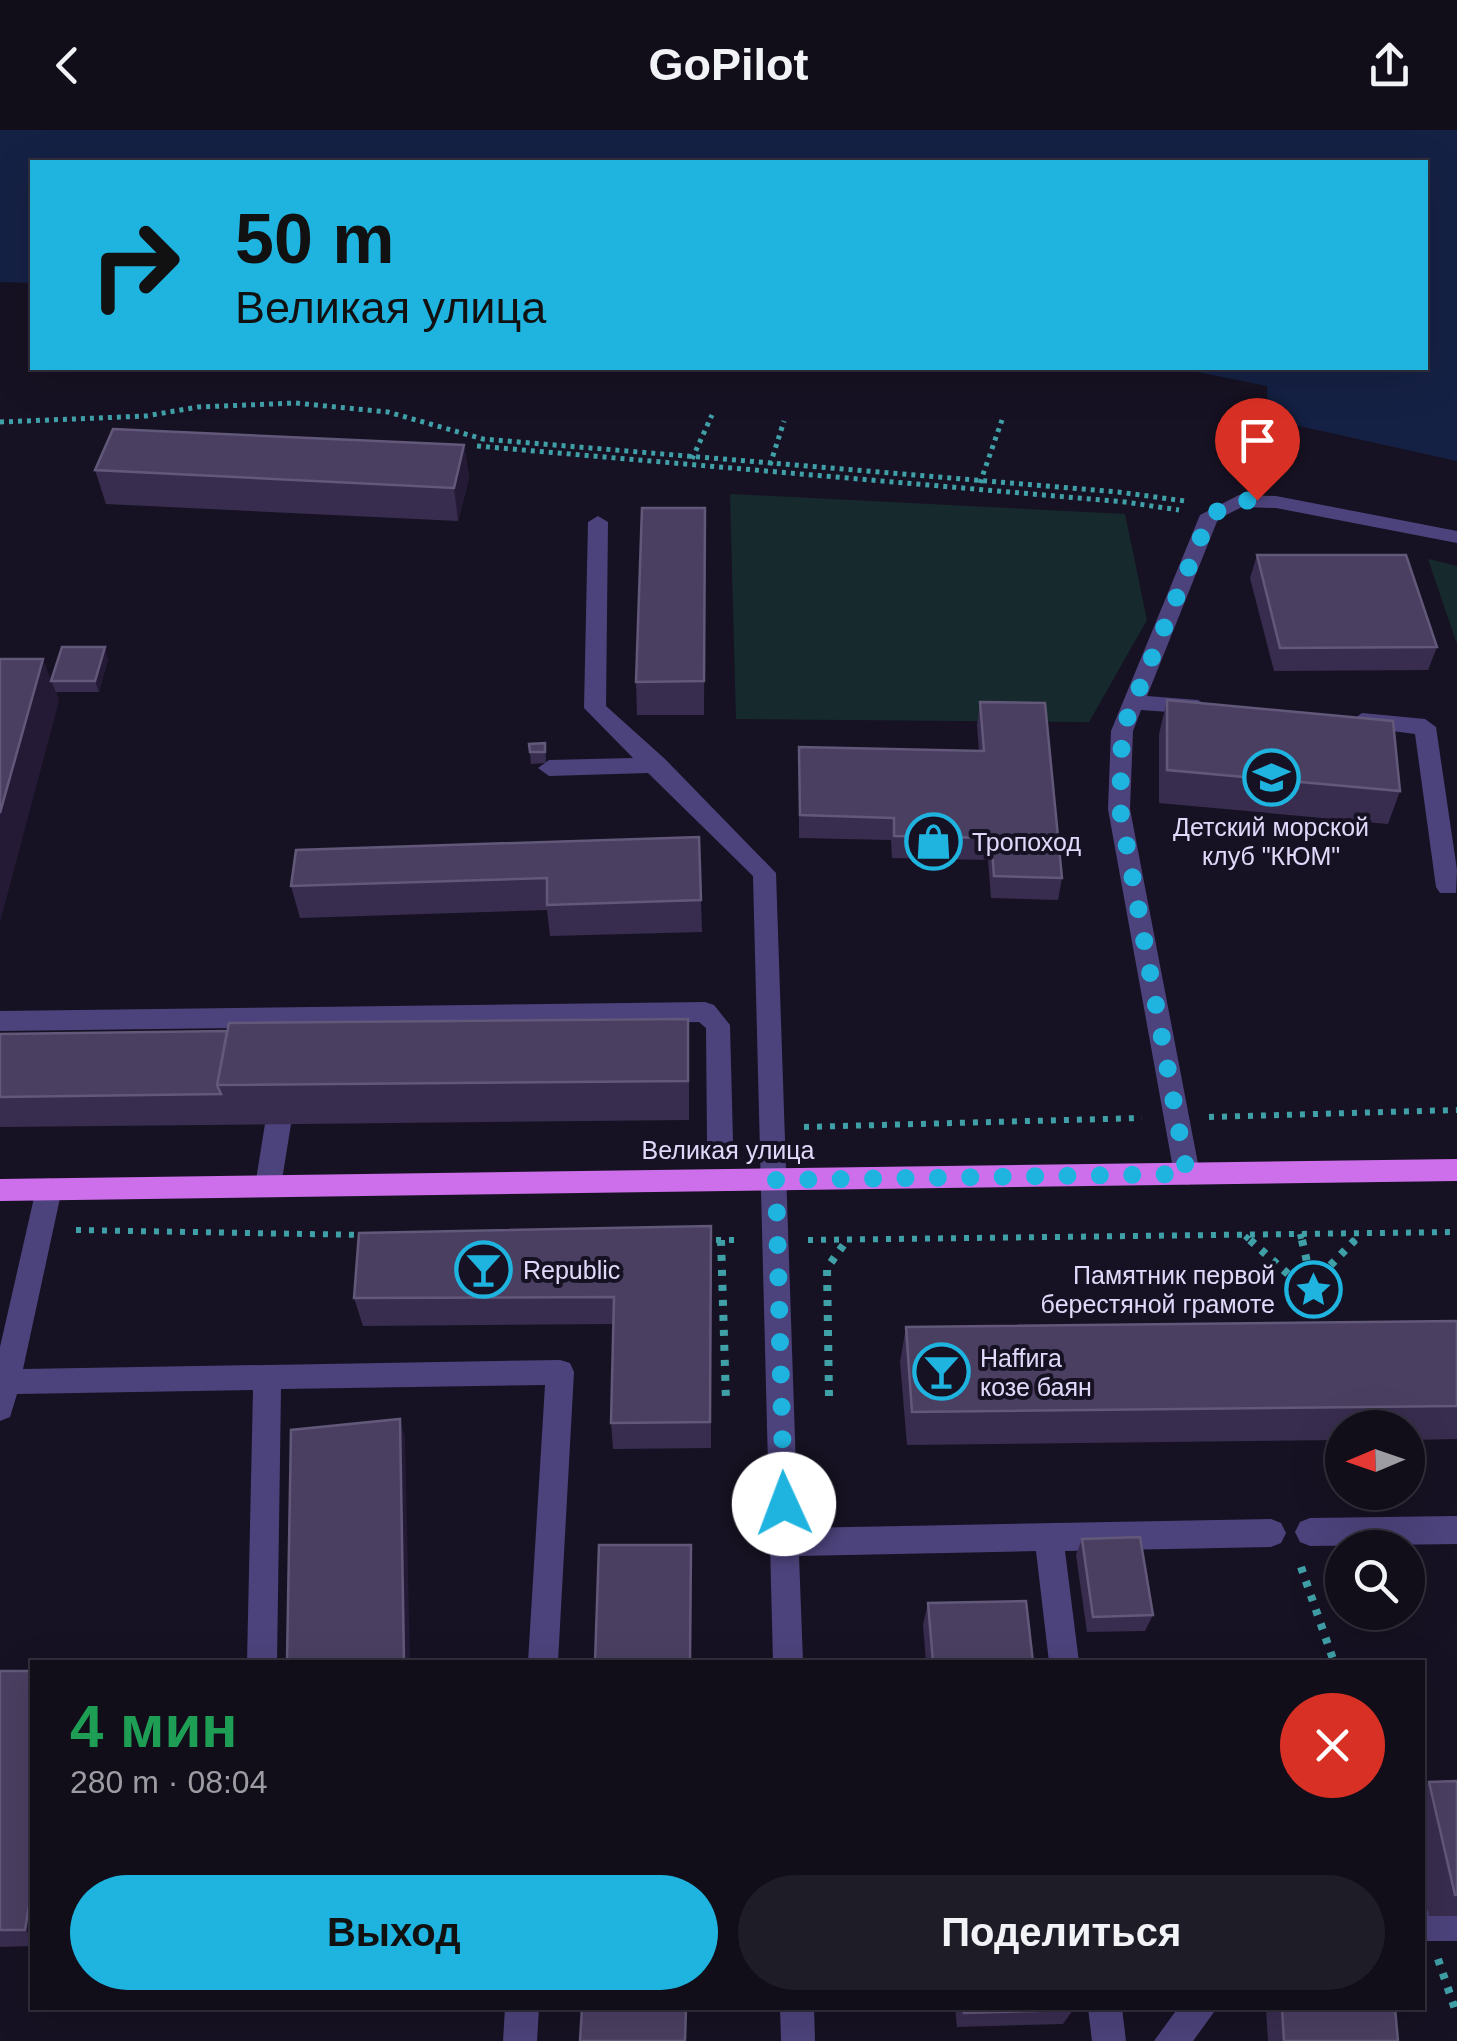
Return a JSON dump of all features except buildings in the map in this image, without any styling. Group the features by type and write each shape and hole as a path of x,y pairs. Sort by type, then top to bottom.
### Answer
{"main road":[{"name":"Великая улица","path":"0,1190 1457,1170"}],"street":[{"path":"1187,1174 1120,809 1122,731 1133,702 1217,511 1239,501 1276,502 1457,536"},
{"path":"598,522 595,708 658,765 764,873 788,1660"},
{"path":"1133,702 1230,710"},
{"path":"1347,720 1425,727 1448,887"},
{"path":"548,768 658,765"},
{"path":"0,1021 704,1012 718,1026 720,1142"},
{"path":"290,1047 295,1016"},
{"path":"268,1186 278,1124"},
{"path":"49,1190 2,1391 268,1377 560,1372 543,1660"},
{"path":"262,1660 268,1377"},
{"path":"1302,1542 1457,1530"},
{"path":"786,1542 1271,1533"},
{"path":"1049,1537 1064,1660"},
{"path":"1425,1926 1457,1925"},
{"path":"520,2041 522,2010"},
{"path":"798,2010 798,2041"},
{"path":"1104,2010 1108,2041"},
{"path":"1171,2041 1198,2010"}],"path":[{"path":"0,422 146,416 198,406 294,403 388,412 483,440 1118,492 1217,511"},
{"path":"689,464 712,415"},
{"path":"978,489 1002,420"},
{"path":"768,471 784,421"},
{"path":"477,446 1217,511"},
{"path":"38,1230 374,1235"},
{"path":"1320,1276 1362,1233"},
{"path":"1300,1234 1310,1275"},
{"path":"1243,1235 1300,1285 1305,1296 1324,1299 1330,1292 1320,1276"},
{"path":"830,1396 827,1268 848,1239"},
{"path":"721,1240 726,1401"},
{"path":"1300,1285 1310,1275 1320,1276"},
{"path":"1302,1542 1333,1660"}],"green space":[{"path":"730,494 1125,514 1147,620 1089,722 736,719"},
{"path":"1428,559 1457,566 1457,644"}],"water":[{"path":"0,130 1457,130 1457,461 1268,419 1267,386 1187,370 1428,370 1428,160 30,160 30,283 0,282"}],"place":[{"name":"Детский морской клуб \"КЮМ\"","path":"1271,778"},
{"name":"Тропоход","path":"933,842"},
{"name":"Republic","path":"484,1270"},
{"name":"Памятник первой берестяной грамоте","path":"1314,1289"},
{"name":"Наffига козе баян","path":"941,1372"}],"route":[{"path":"784,1504 776,1180 1187,1174 1120,809 1122,731 1210,515 1239,501 1257,500"}]}
